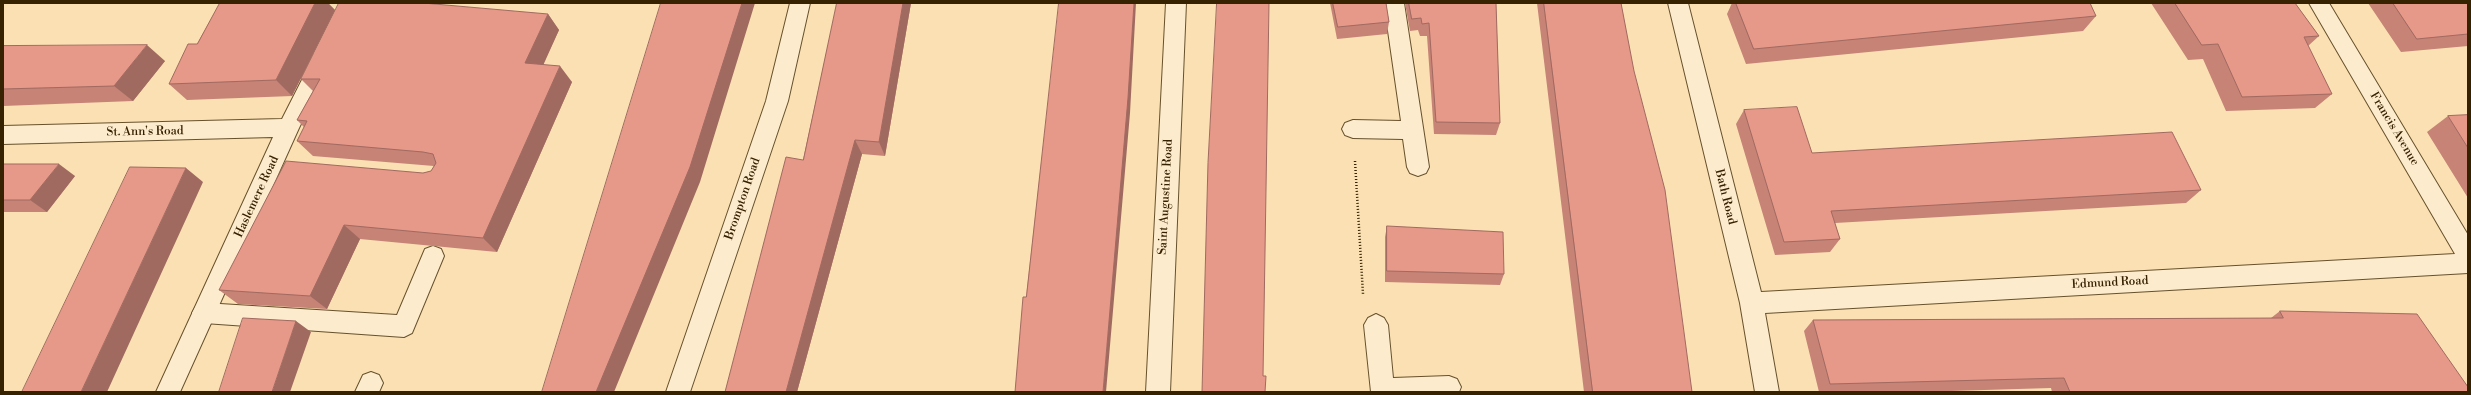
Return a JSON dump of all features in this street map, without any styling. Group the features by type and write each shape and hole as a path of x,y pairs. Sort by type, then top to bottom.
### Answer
{"street":[{"name":"Brompton Road","path":"678,392 777,101 800,3"},
{"name":"Saint Augustine Road","path":"1158,392 1176,3"},
{"path":"1394,3 1418,167"},
{"name":"Bath Road","path":"1678,3 1752,303 1766,392"},
{"name":"Francis Avenue","path":"2319,3 2468,255"},
{"name":"Haslemere Road","path":"168,392 288,128 329,45"},
{"name":"St. Ann's Road","path":"3,135 288,128"},
{"path":"1353,129 1413,130"},
{"path":"272,163 296,165"},
{"path":"204,313 404,326 433,256"},
{"name":"Edmund Road","path":"1752,303 2468,263"},
{"path":"1376,325 1383,390 1449,387"}],"path":[{"path":"1353,129 1363,307 1376,325"}],"building":[{"path":"220,3 315,3 276,80 169,84 188,44 197,44"},
{"path":"339,3 423,3 548,14 525,63 560,66 483,238 344,225 310,296 219,290 286,161 423,173 431,171 436,163 433,154 423,152 297,141 307,121 297,120 320,79 301,79"},
{"path":"661,3 742,3 690,167 596,392 542,392"},
{"path":"837,3 903,3 879,142 855,140 786,392 725,392 786,157 803,160"},
{"path":"1059,3 1134,3 1128,98 1103,392 1015,392 1023,297 1026,297"},
{"path":"1217,3 1269,3 1263,376 1266,376 1265,392 1202,392 1208,163"},
{"path":"1333,3 1386,3 1389,22 1338,27"},
{"path":"1409,3 1496,3 1500,123 1436,122 1429,23 1422,24 1421,18 1412,19"},
{"path":"1544,3 1621,3 1634,71 1665,190 1692,392 1593,392"},
{"path":"1736,3 2090,3 2096,16 1754,49"},
{"path":"2175,3 2295,3 2319,36 2304,37 2332,94 2242,97 2218,44 2202,45"},
{"path":"2393,3 2468,3 2468,34 2417,39"},
{"path":"147,45 114,86 3,89 3,46"},
{"path":"1797,107 1812,153 2172,132 2201,190 1831,211 1840,239 1784,242 1744,110"},
{"path":"2468,115 2468,148 2448,116"},
{"path":"3,164 59,164 30,200 3,200"},
{"path":"130,167 186,168 81,392 22,392"},
{"path":"1387,226 1503,232 1504,274 1387,271"},
{"path":"2280,311 2417,314 2468,387 2468,392 2070,392 2064,378 1830,384 1813,320 2283,318"},
{"path":"243,318 296,321 272,392 219,392"}]}
